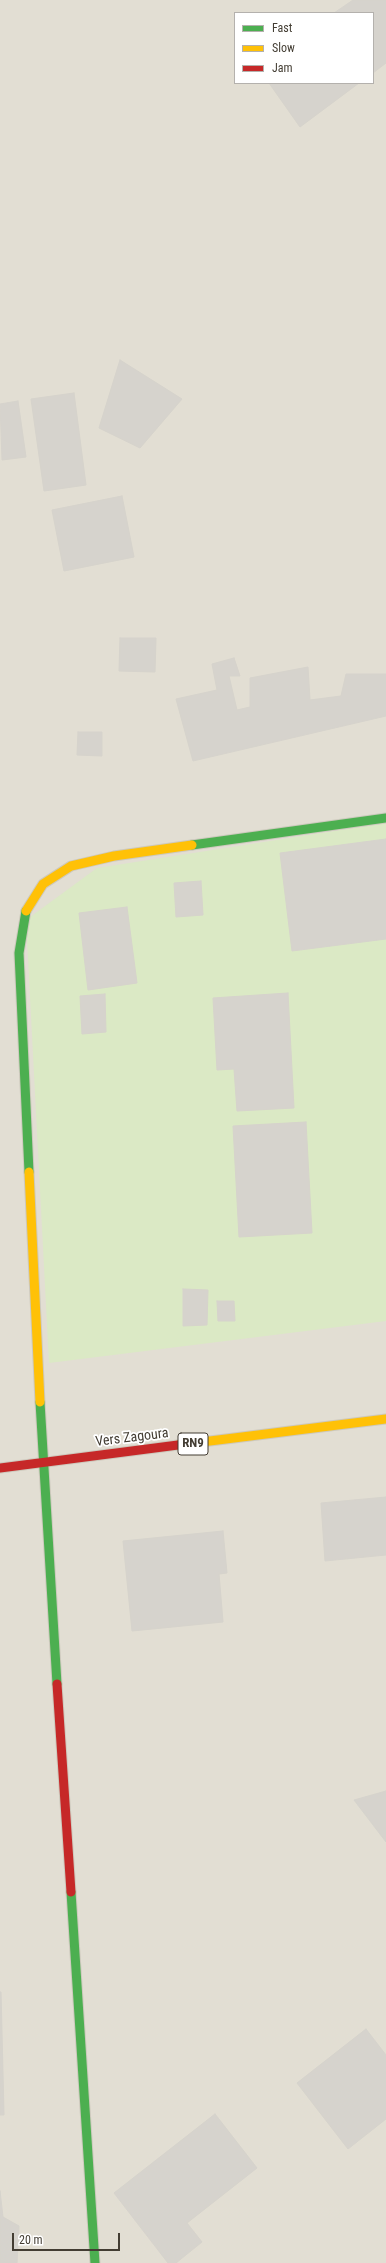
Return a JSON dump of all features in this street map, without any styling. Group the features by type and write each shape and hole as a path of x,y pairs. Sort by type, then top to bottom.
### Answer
{"street":[{"path":"95,2263 43,1464 19,953 26,910 42,884 70,866 114,856 386,818"},
{"name":"Vers Zagoura","path":"0,1468 43,1464 386,1419"}],"shaded area":[{"path":"0,0 386,0 386,2263 0,2263"}],"green space":[{"path":"386,823 386,1321 49,1363 26,920 97,868"}],"building":[{"path":"353,0 386,0 386,63 374,72 374,12 335,12"},
{"path":"270,84 358,84 300,127"},
{"path":"120,360 182,399 140,448 99,428"},
{"path":"74,393 86,485 44,491 31,399"},
{"path":"18,401 26,457 2,460 0,404"},
{"path":"122,496 134,557 64,571 52,510"},
{"path":"120,638 156,638 155,672 119,671"},
{"path":"234,658 240,676 229,676 237,710 250,707 250,678 308,667 310,700 341,696 346,674 386,674 386,716 193,761 176,699 217,690 212,664"},
{"path":"78,732 102,732 102,756 77,755"},
{"path":"386,839 386,939 292,951 280,853"},
{"path":"201,881 203,915 176,917 174,883"},
{"path":"127,907 137,983 88,990 79,913"},
{"path":"288,993 294,1108 237,1111 234,1069 217,1070 213,998"},
{"path":"105,994 106,1032 82,1034 80,996"},
{"path":"306,1122 312,1233 239,1237 233,1126"},
{"path":"183,1289 208,1290 207,1325 183,1326"},
{"path":"217,1301 234,1301 235,1321 218,1321"},
{"path":"386,1497 386,1555 325,1561 321,1503"},
{"path":"223,1531 227,1573 219,1574 223,1622 132,1631 123,1541"},
{"path":"386,1791 386,1842 354,1800"},
{"path":"1,1992 4,2115 0,2115"},
{"path":"366,2029 386,2055 386,2119 348,2149 297,2083"},
{"path":"215,2114 257,2168 187,2223 202,2242 176,2263 168,2263 114,2193"},
{"path":"0,2191 3,2217 19,2226 17,2263 0,2263"}],"traffic: fast":[{"path":"192,845 386,818"},
{"path":"26,911 19,953 29,1172"},
{"path":"40,1402 57,1684"},
{"path":"71,1892 95,2263"}],"traffic: slow":[{"path":"26,911 43,884 71,866 114,856 192,845"},
{"path":"29,1172 40,1402"},
{"path":"178,1445 386,1419"}],"traffic: jam":[{"path":"0,1468 178,1445"},
{"path":"57,1684 71,1892"}]}
